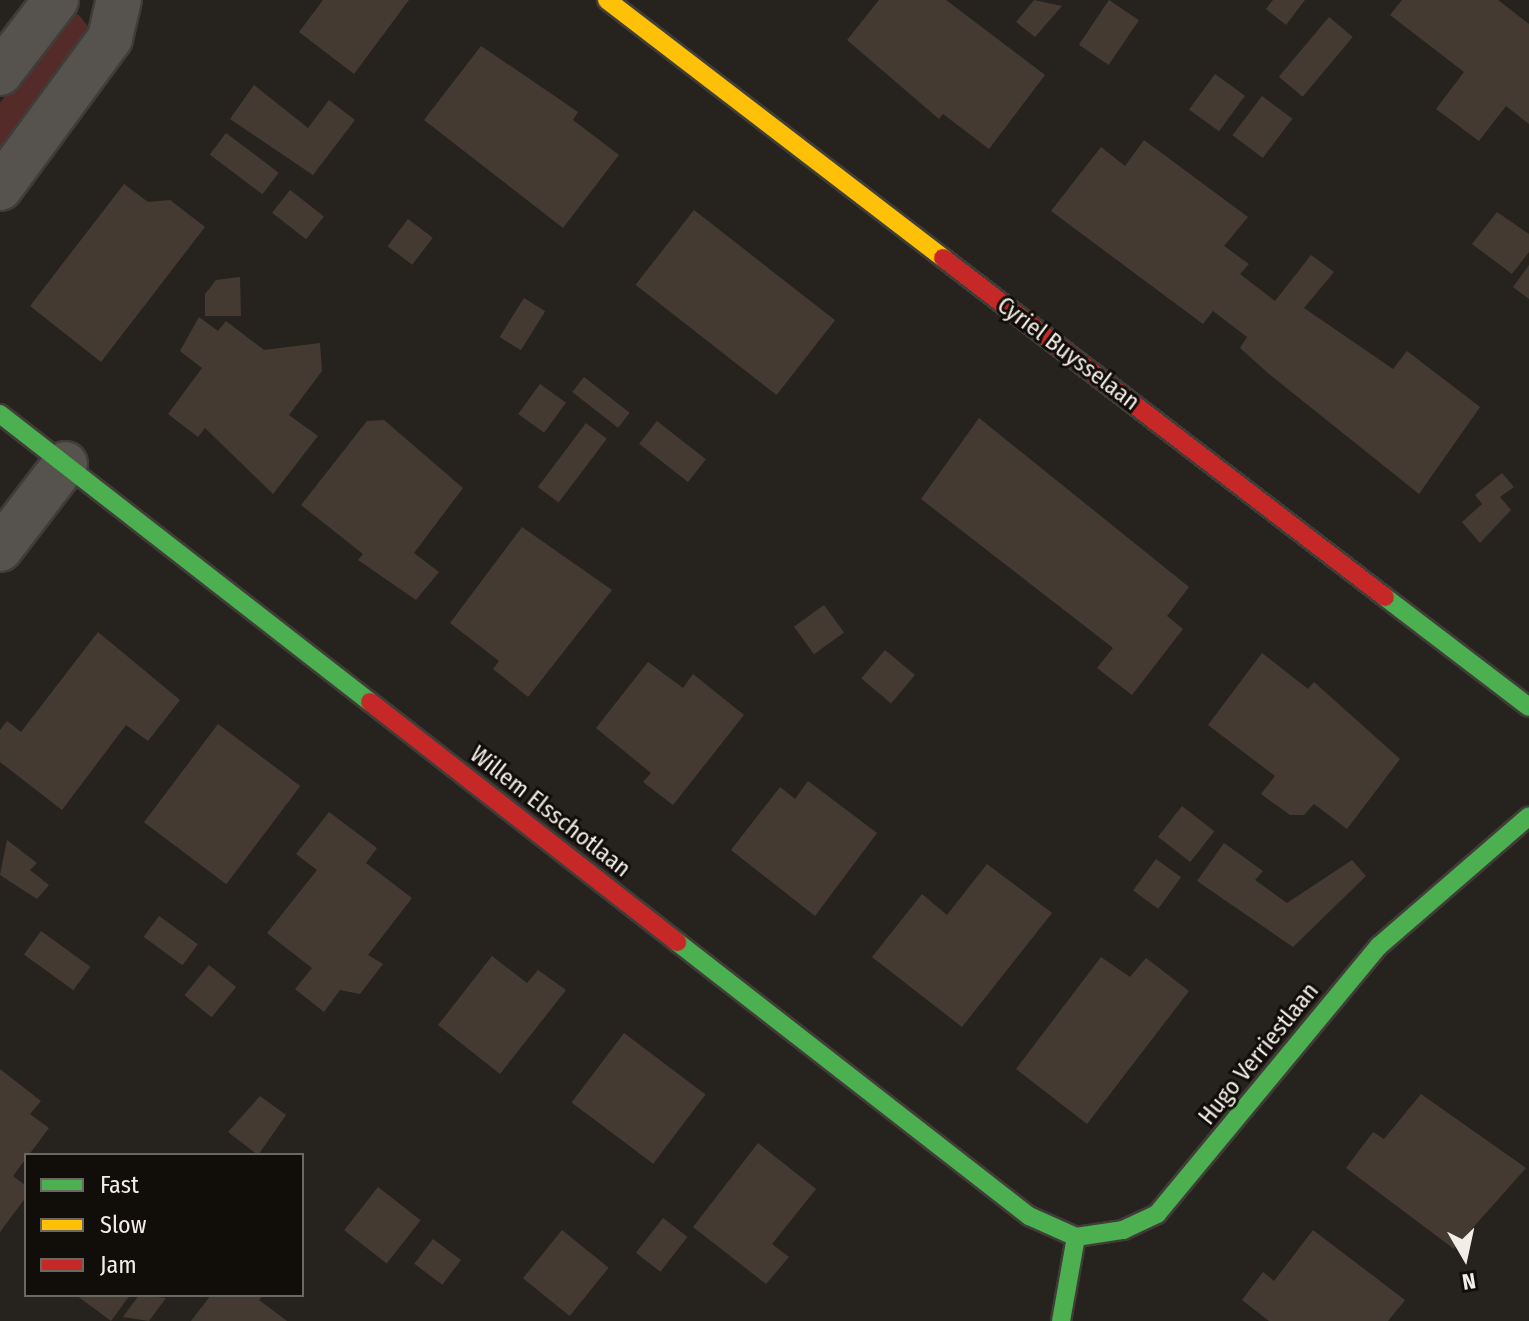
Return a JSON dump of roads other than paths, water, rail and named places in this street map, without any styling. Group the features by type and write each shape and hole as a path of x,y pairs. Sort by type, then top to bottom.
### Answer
{"street":[{"path":"0,73 56,0"},
{"path":"0,188 110,38 119,0"},
{"name":"Cyriel Buysselaan","path":"607,0 1529,707"},
{"name":"Willem Elsschotlaan","path":"0,414 1029,1216 1076,1237"},
{"path":"0,549 65,464"},
{"name":"Hugo Verriestlaan","path":"1076,1237 1123,1230 1157,1214 1379,946 1529,816"},
{"path":"1061,1321 1076,1237"}]}
